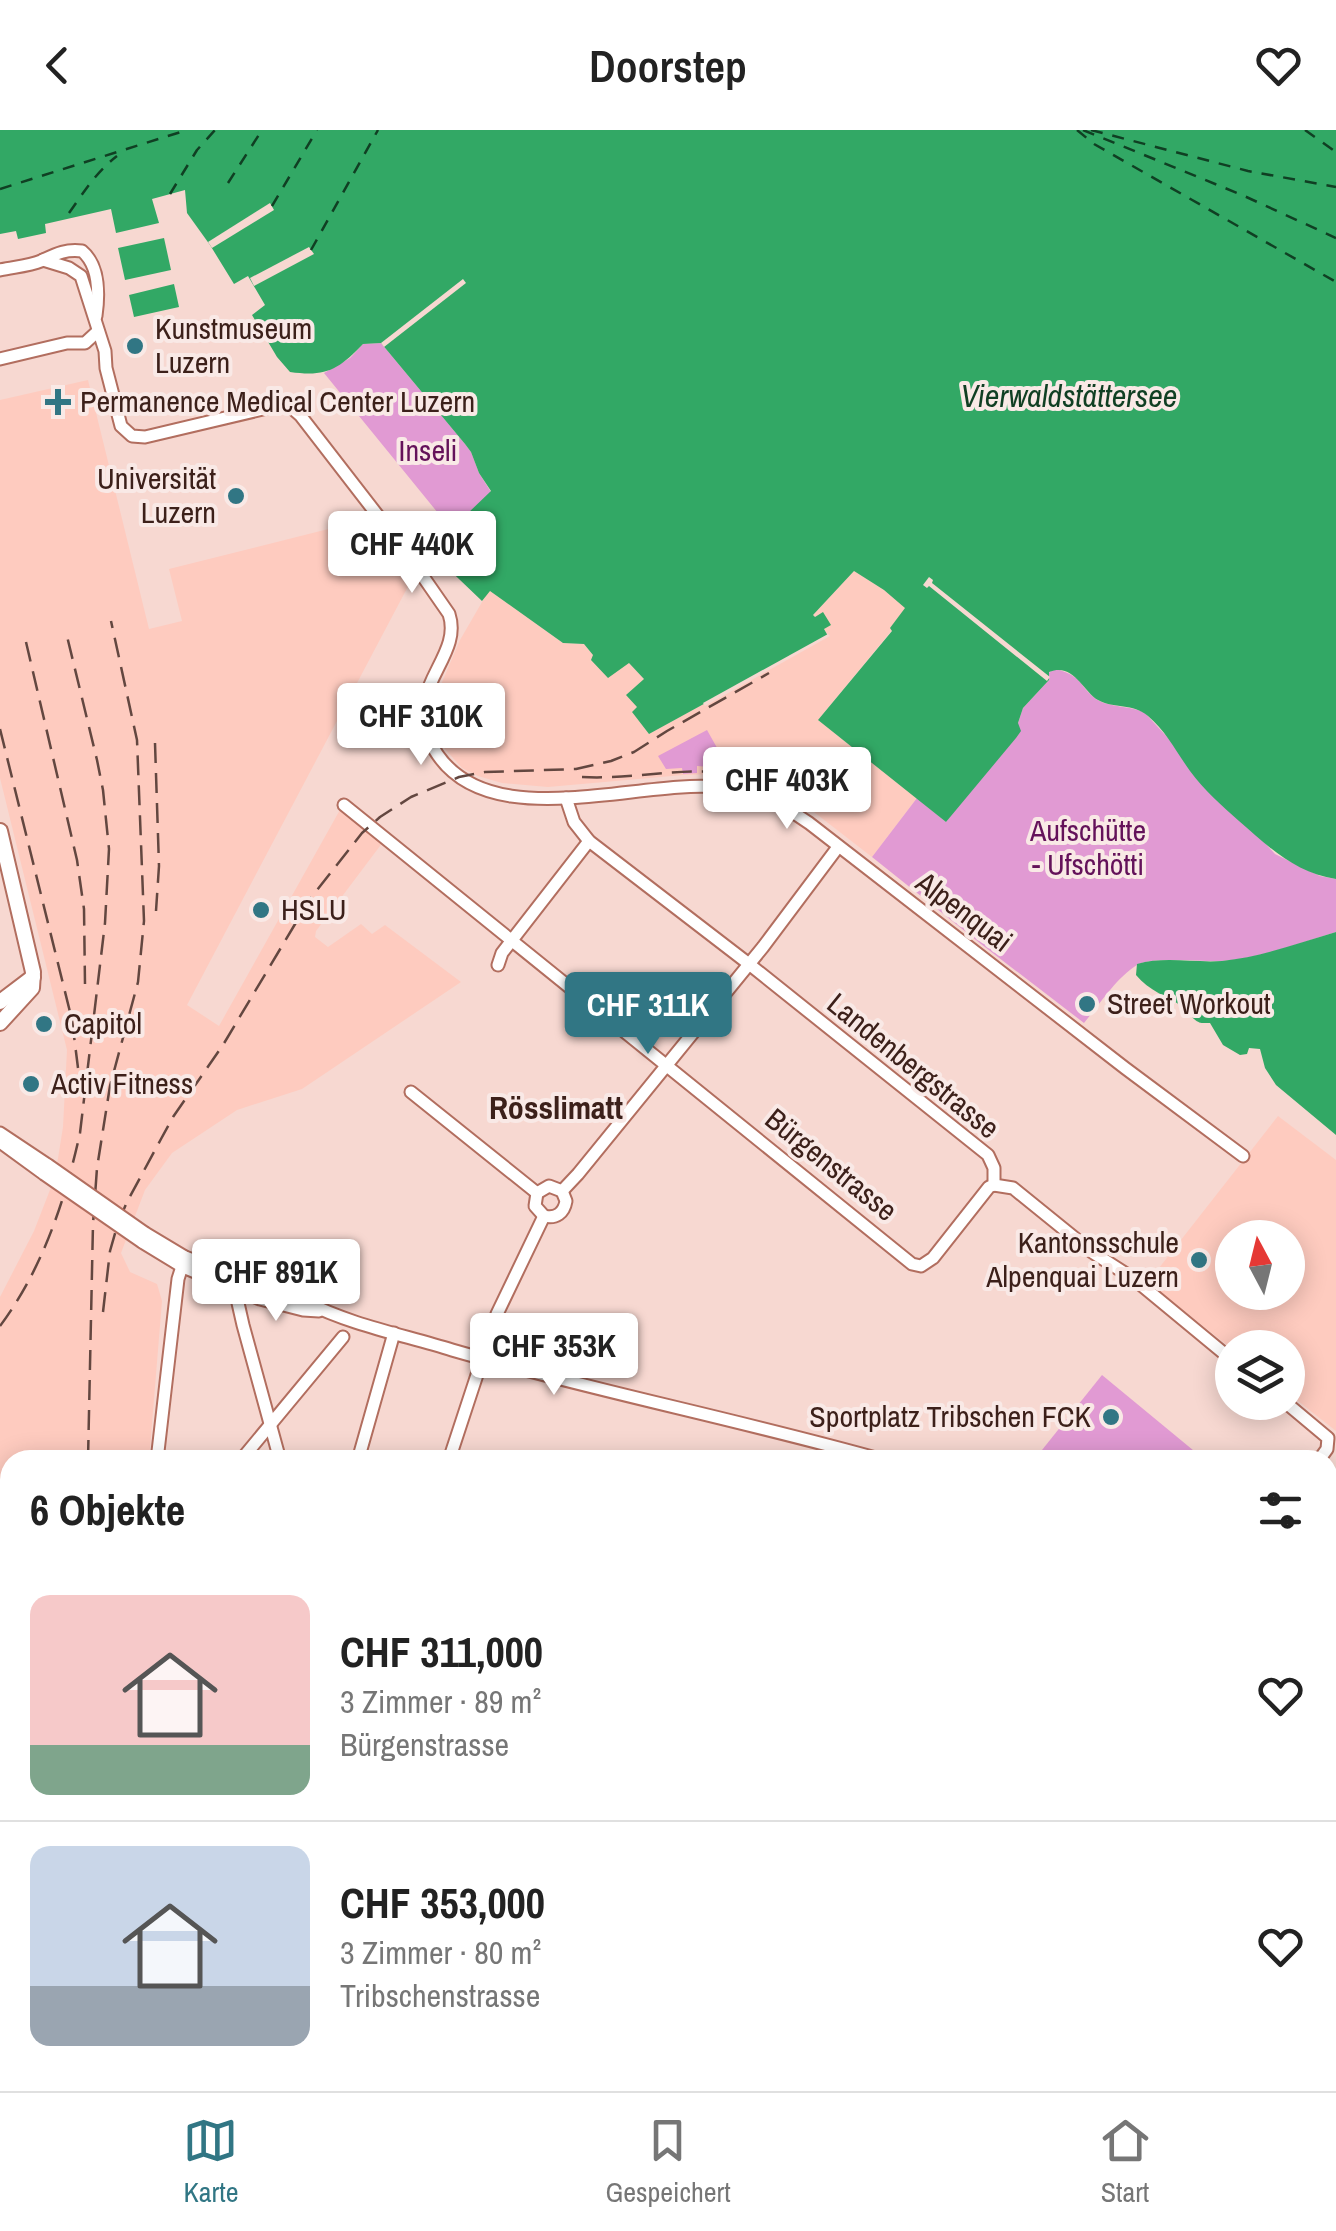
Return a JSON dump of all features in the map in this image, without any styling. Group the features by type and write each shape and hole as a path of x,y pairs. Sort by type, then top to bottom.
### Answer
{"main road":[{"path":"0,832 6,878 32,977 32,988 0,1023"},
{"path":"2,996 32,977"}],"street":[{"path":"0,270 43,260 51,254 76,250 86,254 99,293 97,325 85,344"},
{"path":"43,260 81,276 108,363 106,368"},
{"path":"0,360 67,344 85,344 106,368"},
{"name":"Alpenquai","path":"106,368 119,421 132,436 145,437 280,405 292,408 307,424 395,538 452,623 450,640 427,689 423,710 436,753 452,772 477,787 522,796 566,798 680,786 728,788 787,808 1243,1156"},
{"name":"Landenbergstrasse","path":"566,798 571,818 589,841 988,1155 994,1168 994,1185 1013,1188 1215,1346"},
{"name":"Bürgenstrasse","path":"344,805 912,1264 921,1266 933,1258 994,1185"},
{"path":"498,965 502,953 589,841"},
{"path":"562,1191 668,1065 838,847"},
{"path":"411,1092 537,1192"},
{"path":"0,1133 46,1170"},
{"path":"0,1142 184,1262 260,1299 323,1311"},
{"path":"550,1186 562,1191 566,1201 562,1212 554,1217 544,1216 535,1206 537,1192 550,1186"},
{"path":"452,1450 497,1314 544,1216"},
{"path":"184,1262 394,1333 827,1450"},
{"path":"157,1450 176,1292 184,1262"},
{"path":"239,1290 240,1314 277,1450"},
{"path":"361,1450 394,1333"},
{"path":"250,1450 342,1337"},
{"path":"1305,1419 1326,1436 1327,1450"}],"shaded area":[{"path":"88,380 149,629 182,621 169,569 368,519 413,577 187,1005 219,1026 341,808 386,838 315,937 328,947 361,924 372,934 385,925 461,982 302,1089 237,1110 172,1153 145,1190 121,1253 130,1272 157,1284 162,1301 150,1450 0,1450 0,1297 34,1231 55,1177 63,1127 67,1050 0,778 0,400"},
{"path":"854,571 906,608 818,720 917,798 872,857 801,802 738,777 683,775 548,787 502,783 462,768 437,733 434,701 460,640 489,590 563,643 584,644 593,655 628,662 644,679 633,712 649,734 828,635 822,613 813,615"},
{"name":"Kantonsschule Alpenquai Luzern","path":"1278,1116 1336,1160 1336,1431 1305,1406 1305,1330 1215,1330 1215,1335 1148,1282"}],"green space":[{"name":"Inseli","path":"381,343 471,452 491,492 451,529 324,373 350,358 363,344"},
{"name":"Aufschütte - Ufschötti","path":"1056,669 1076,678 1101,702 1145,713 1275,854 1320,876 1336,879 1336,932 1236,959 1144,962 1122,977 1084,1023 872,857 917,798 946,822 1018,723 1023,708 1049,680 1048,673"},
{"path":"707,730 725,762 724,768 697,766 697,773 683,774 682,768 666,769 658,756"},
{"name":"Sportplatz Tribschen FCK","path":"1102,1375 1193,1450 1042,1450"}],"water":[{"name":"Vierwaldstättersee","path":"0,130 1336,130 1336,879 1295,865 1272,849 1207,791 1148,716 1136,709 1098,700 1065,671 1049,672 1049,680 1023,708 1018,723 1021,731 946,822 818,720 892,631 890,628 905,608 854,571 813,615 823,612 831,625 824,629 828,636 649,734 632,712 637,707 626,695 644,679 629,663 608,678 591,660 593,655 584,644 563,643 490,591 482,601 437,558 443,537 491,491 471,452 381,343 363,344 331,370 290,372 252,315 265,305 248,276 234,284 187,213 185,190 152,199 159,223 116,233 111,209 45,224 46,233 18,239 16,231 0,234"},
{"path":"164,238 171,270 125,280 118,248"},
{"path":"174,284 179,307 134,317 129,295"},
{"path":"1336,932 1336,1135 1276,1085 1265,1068 1260,1049 1249,1048 1247,1054 1240,1055 1223,1045 1210,1023 1196,1021 1183,1007 1136,975 1137,964 1237,959"}],"pier":[{"path":"270,203 274,210 212,248 208,242"},
{"path":"309,247 314,254 254,286 250,278"},
{"path":"463,279 466,283 384,347 381,343"},
{"path":"929,577 1050,677 1047,681 923,585"},
{"path":"828,634 705,706 703,703"}],"ferry route":[{"path":"0,189 187,130"},
{"path":"170,194 197,150 215,130"},
{"path":"228,183 262,130"},
{"path":"272,206 317,130"},
{"path":"311,250 378,130"},
{"path":"1077,130 1094,144 1336,282"},
{"path":"1083,130 1336,238"},
{"path":"1091,130 1248,171 1336,187"},
{"path":"1305,130 1336,152"},
{"path":"69,213 117,156"}],"railway":[{"path":"88,1450 97,1168 110,1086 138,982 144,921 137,740 111,621"},
{"path":"0,1326 40,1258 74,1159 105,923 109,849 103,790 66,632"},
{"path":"26,642 77,860 84,909 85,984"},
{"path":"103,1312 110,1251 118,1223 161,1139 223,1045 310,899 362,833 411,797 459,777 485,772 576,769 634,752 769,673"},
{"path":"0,729 72,1020 78,1068"},
{"path":"155,743 159,866 156,911"},
{"path":"582,777 685,772 747,776"}],"place":[{"name":"Kunstmuseum Luzern","path":"135,346"},
{"name":"Permanence Medical Center Luzern","path":"58,402"},
{"name":"Universität Luzern","path":"236,496"},
{"name":"HSLU","path":"261,910"},
{"name":"Street Workout","path":"1087,1004"},
{"name":"Capitol","path":"44,1024"},
{"name":"Activ Fitness","path":"31,1084"},
{"name":"Kantonsschule Alpenquai Luzern","path":"1199,1260"},
{"name":"Sportplatz Tribschen FCK","path":"1111,1417"}],"district":[{"name":"Rösslimatt","path":"556,1108"}]}
